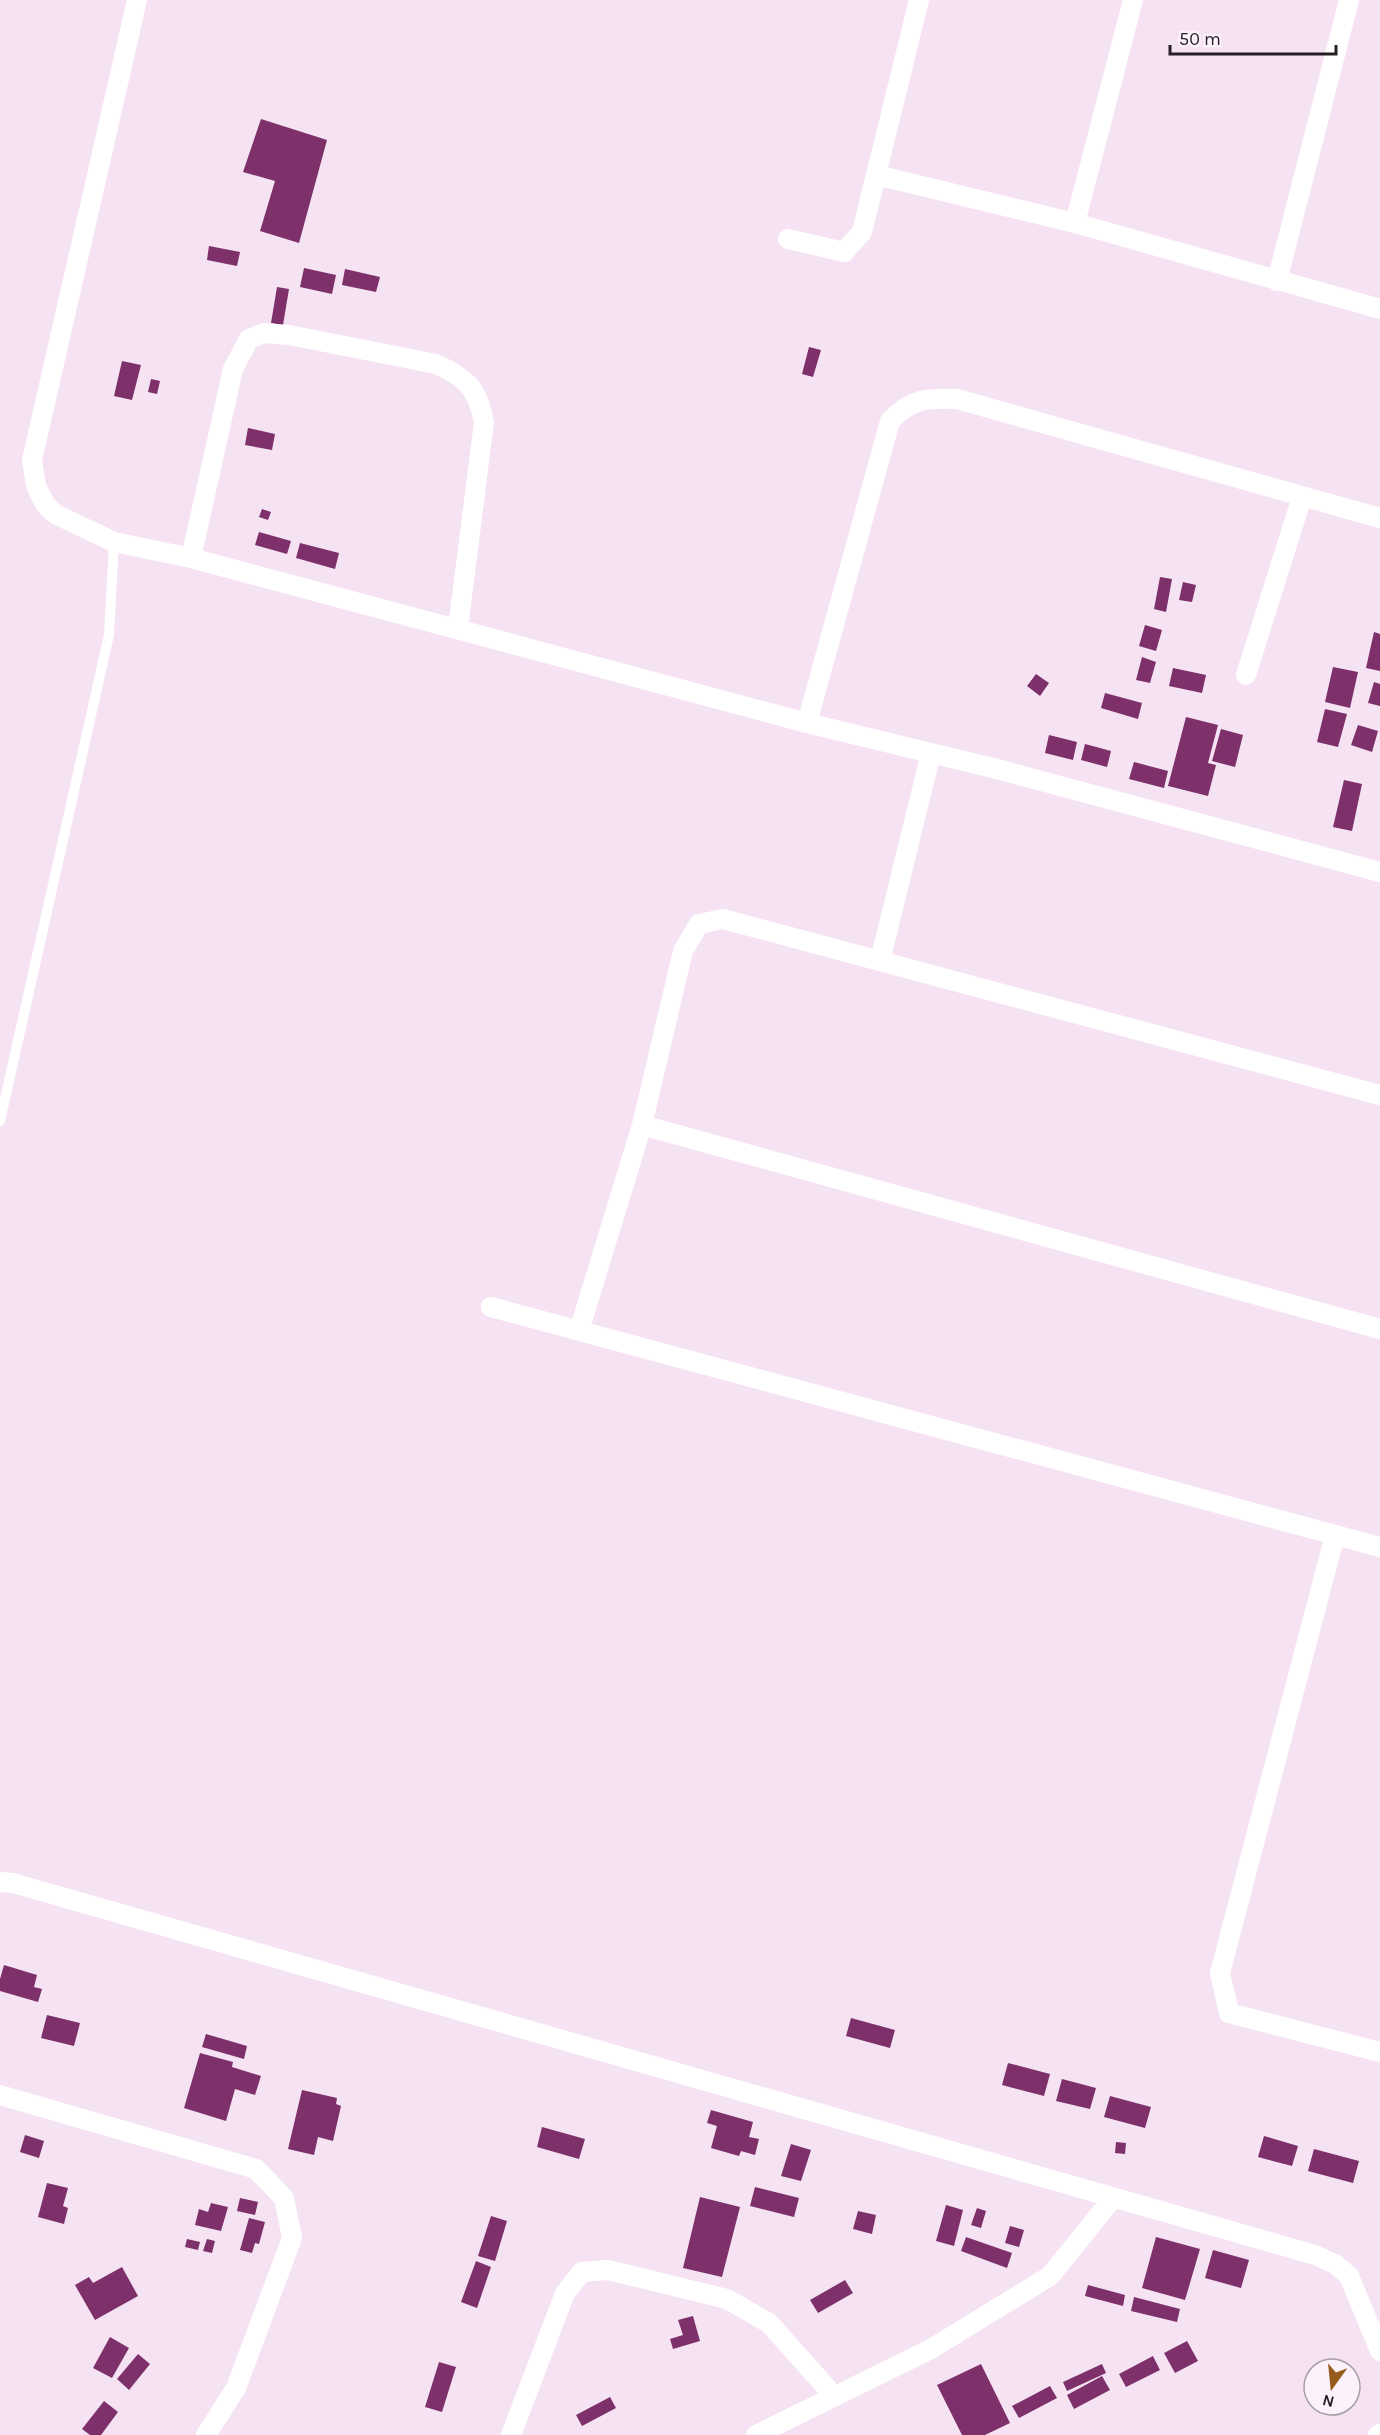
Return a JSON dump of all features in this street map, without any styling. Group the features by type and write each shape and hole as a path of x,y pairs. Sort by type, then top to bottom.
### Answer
{"street":[{"path":"137,0 32,460 36,486 45,504 55,514 114,542 191,558 807,723 932,753 1380,872"},
{"path":"788,239 844,252 862,232 919,0"},
{"path":"1075,223 1133,0"},
{"path":"1277,281 1349,0"},
{"path":"876,175 1075,223 1380,309"},
{"path":"191,558 233,369 249,339 264,333 290,335 436,364 458,374 471,386 481,404 484,422 458,628"},
{"path":"807,723 891,421 901,409 919,400 957,399 1380,518"},
{"path":"1246,675 1302,497"},
{"path":"880,961 932,753"},
{"path":"579,1331 642,1125 682,951 699,924 723,919 1380,1095"},
{"path":"642,1125 1380,1329"},
{"path":"491,1307 1380,1547"},
{"path":"1335,1535 1220,1973 1229,2013 1380,2052"},
{"path":"0,1882 13,1883 1315,2255 1335,2264 1349,2276 1380,2351"},
{"path":"0,2095 256,2169 284,2198 292,2238 236,2388 206,2435"},
{"path":"756,2435 931,2349 1050,2276 1113,2198"},
{"path":"511,2435 566,2293 582,2272 608,2270 727,2299 769,2323 834,2396"}],"lane":[{"path":"0,1121 109,635 114,542"}],"building":[{"path":"261,119 327,140 299,243 260,231 275,181 243,172"},
{"path":"209,246 240,252 237,266 207,260"},
{"path":"304,268 336,275 332,294 300,287"},
{"path":"345,269 380,277 376,292 342,285"},
{"path":"277,287 289,289 283,325 271,323"},
{"path":"809,347 821,350 813,377 802,374"},
{"path":"122,361 141,365 132,400 114,396"},
{"path":"151,379 160,381 157,394 148,392"},
{"path":"248,428 275,434 272,450 245,445"},
{"path":"262,509 271,512 268,520 259,517"},
{"path":"259,532 291,541 287,554 255,545"},
{"path":"300,543 339,553 335,569 296,558"},
{"path":"1160,577 1172,579 1166,612 1154,609"},
{"path":"1183,582 1196,585 1192,602 1179,600"},
{"path":"1145,625 1162,630 1156,651 1139,646"},
{"path":"1374,632 1380,634 1380,671 1366,668"},
{"path":"1142,657 1156,662 1150,683 1136,680"},
{"path":"1333,667 1358,672 1350,708 1325,702"},
{"path":"1173,668 1206,675 1202,693 1169,686"},
{"path":"1036,674 1049,683 1040,696 1027,686"},
{"path":"1374,682 1380,684 1380,706 1368,703"},
{"path":"1105,693 1142,703 1138,719 1101,708"},
{"path":"1325,709 1347,714 1338,747 1317,742"},
{"path":"1186,717 1218,725 1208,763 1216,765 1208,796 1168,786"},
{"path":"1358,725 1378,731 1372,752 1351,745"},
{"path":"1221,729 1243,735 1235,767 1212,761"},
{"path":"1049,735 1077,742 1073,760 1045,753"},
{"path":"1085,744 1111,751 1107,767 1081,760"},
{"path":"1134,762 1168,771 1164,788 1129,779"},
{"path":"1344,780 1362,784 1352,831 1333,827"},
{"path":"4,1965 37,1975 34,1987 42,1989 38,2002 0,1991 0,1979"},
{"path":"47,2015 80,2023 74,2046 41,2038"},
{"path":"851,2018 895,2030 890,2048 846,2036"},
{"path":"206,2034 247,2046 244,2059 202,2047"},
{"path":"200,2053 233,2062 232,2067 261,2076 255,2095 235,2089 226,2121 184,2108"},
{"path":"1008,2063 1050,2074 1044,2096 1002,2085"},
{"path":"1062,2079 1096,2088 1090,2109 1056,2101"},
{"path":"302,2090 337,2098 336,2104 341,2106 333,2141 318,2137 314,2155 288,2149"},
{"path":"1110,2096 1151,2107 1145,2128 1104,2117"},
{"path":"711,2110 753,2122 749,2137 759,2139 755,2155 741,2151 739,2156 711,2148 717,2126 707,2123"},
{"path":"542,2127 585,2139 579,2159 537,2147"},
{"path":"25,2135 44,2141 39,2158 20,2152"},
{"path":"1264,2136 1298,2146 1292,2166 1258,2157"},
{"path":"1116,2142 1126,2143 1125,2154 1115,2153"},
{"path":"791,2144 811,2150 801,2181 781,2176"},
{"path":"1314,2149 1359,2161 1353,2183 1308,2171"},
{"path":"47,2183 68,2188 63,2206 68,2208 64,2224 38,2217"},
{"path":"755,2187 799,2198 794,2217 750,2206"},
{"path":"700,2197 740,2207 722,2277 683,2268"},
{"path":"240,2198 258,2202 255,2215 237,2211"},
{"path":"211,2203 228,2207 221,2231 195,2225 199,2209 208,2212"},
{"path":"946,2205 963,2210 954,2246 936,2241"},
{"path":"977,2208 986,2211 981,2228 971,2225"},
{"path":"858,2211 876,2215 872,2234 853,2229"},
{"path":"491,2216 507,2221 495,2261 478,2256"},
{"path":"249,2218 265,2222 259,2244 255,2243 252,2253 240,2250"},
{"path":"1010,2226 1024,2230 1019,2247 1005,2243"},
{"path":"966,2237 1012,2253 1007,2268 961,2251"},
{"path":"1156,2237 1200,2249 1185,2300 1142,2288"},
{"path":"187,2239 200,2242 198,2250 185,2247"},
{"path":"207,2239 215,2241 212,2253 203,2251"},
{"path":"1213,2250 1249,2260 1241,2288 1205,2278"},
{"path":"476,2261 491,2267 477,2308 461,2302"},
{"path":"122,2267 138,2296 95,2320 75,2285 89,2277 93,2283"},
{"path":"845,2280 853,2293 818,2313 810,2300"},
{"path":"1088,2285 1125,2295 1123,2306 1085,2296"},
{"path":"1134,2297 1180,2309 1177,2322 1131,2311"},
{"path":"693,2316 700,2341 673,2349 670,2339 683,2335 678,2320"},
{"path":"110,2337 129,2348 112,2378 93,2368"},
{"path":"1187,2341 1198,2361 1175,2373 1164,2353"},
{"path":"138,2354 150,2364 129,2390 117,2379"},
{"path":"1153,2356 1160,2370 1126,2387 1119,2374"},
{"path":"439,2362 456,2367 442,2412 425,2407"},
{"path":"981,2364 1010,2423 985,2435 962,2435 937,2385"},
{"path":"1102,2364 1106,2373 1067,2391 1063,2382"},
{"path":"1102,2376 1110,2390 1074,2409 1067,2395"},
{"path":"1050,2386 1057,2398 1019,2418 1012,2406"},
{"path":"610,2397 616,2408 582,2426 576,2415"},
{"path":"104,2401 118,2412 101,2435 90,2435 82,2429"}]}
